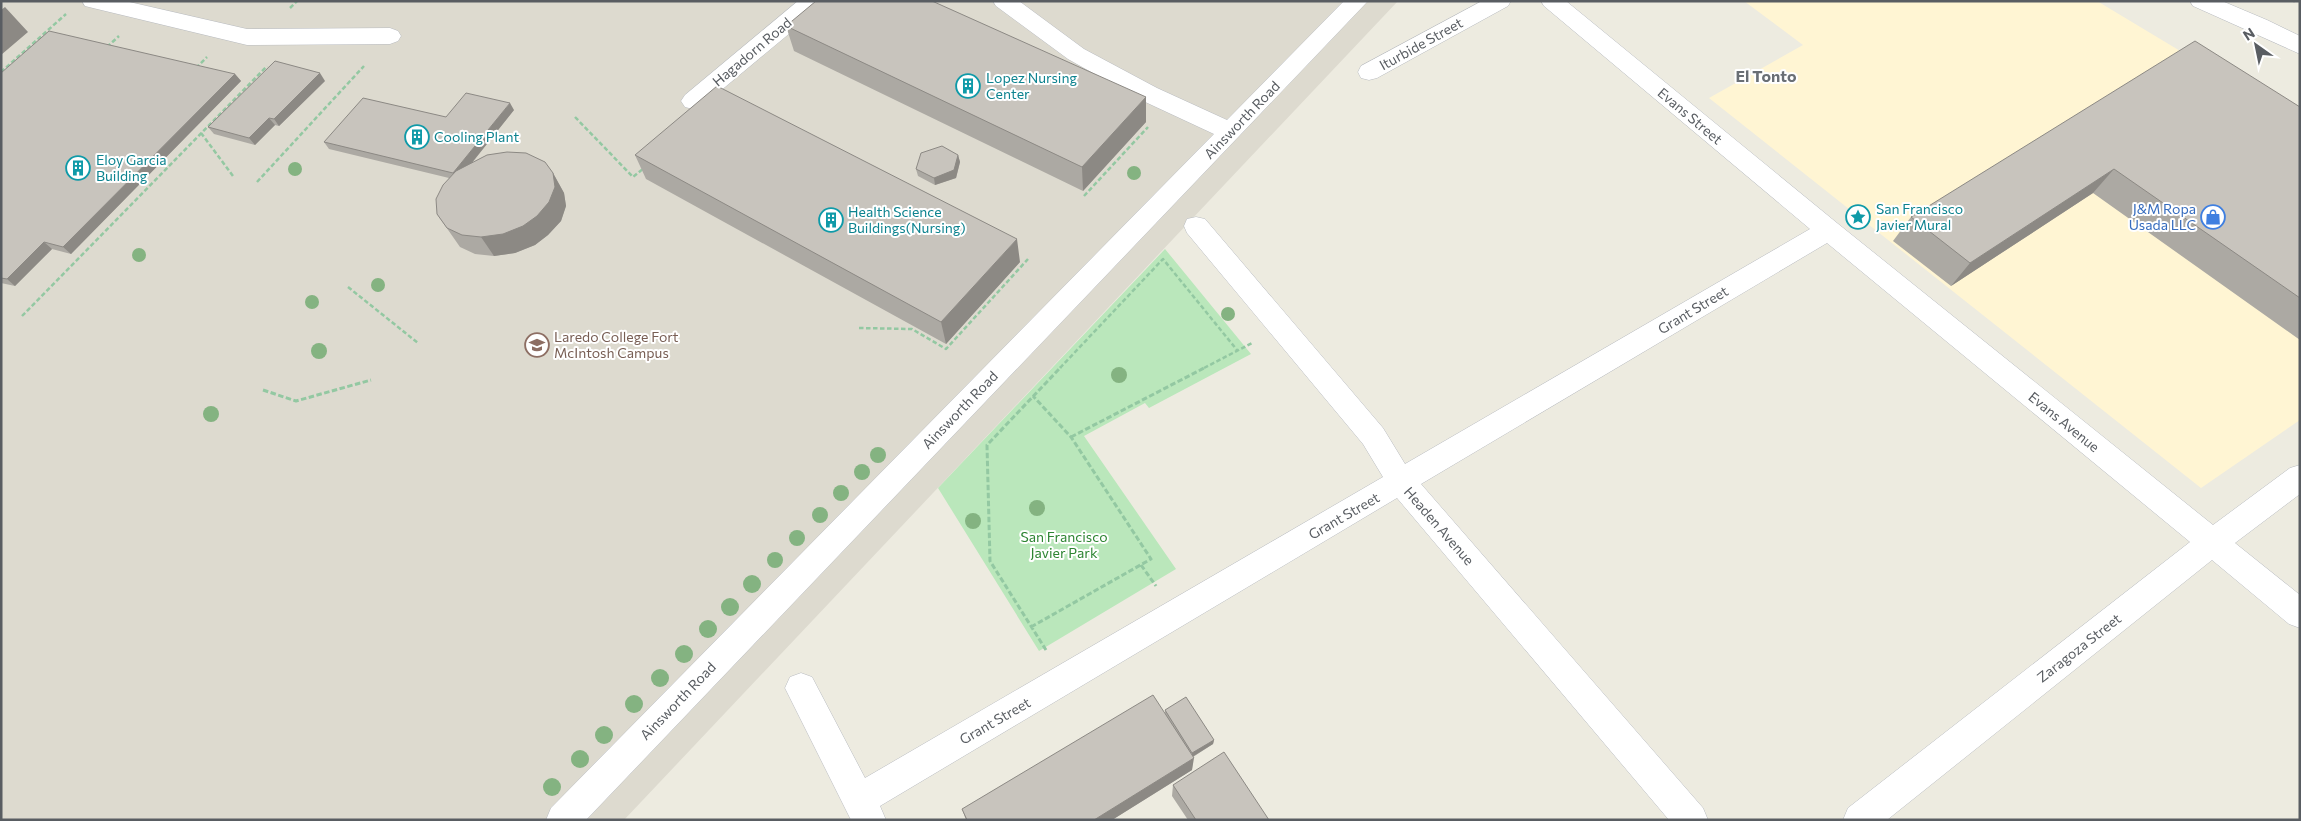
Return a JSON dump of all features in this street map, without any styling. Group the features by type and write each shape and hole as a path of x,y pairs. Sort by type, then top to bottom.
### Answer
{"street":[{"path":"94,1 247,37 390,36"},
{"name":"Hagadorn Road","path":"693,101 800,13 810,1"},
{"path":"1004,1 1076,54 1149,94 1231,132"},
{"name":"Ainsworth Road","path":"563,820 1357,1"},
{"name":"Iturbide Street","path":"1369,72 1500,1"},
{"name":"Evans Street","path":"1552,1 1828,230"},
{"path":"2201,1 2259,25 2300,46"},
{"name":"Headen Avenue","path":"1196,226 1373,436 1400,482 1614,728 1690,820"},
{"name":"Grant Street","path":"864,810 1400,482 1828,230"},
{"name":"Evans Avenue","path":"1828,230 2300,614"},
{"name":"Zaragoza Street","path":"1860,820 2213,542 2300,477"},
{"path":"801,688 864,810"}],"path":[{"path":"1,72 66,14"},
{"path":"22,316 295,37"},
{"path":"257,182 366,64"},
{"path":"574,117 633,177 647,166"},
{"path":"1084,196 1154,120"},
{"path":"201,133 233,176"},
{"path":"859,328 912,329 946,349 1028,259"},
{"path":"1047,653 990,561 987,445 1163,259 1237,350"},
{"path":"348,287 418,343"},
{"path":"1071,438 1259,339"},
{"path":"263,390 296,401 371,380"},
{"path":"1031,627 1151,559 1071,438 1034,396"},
{"path":"1141,565 1157,588"}],"shaded area":[{"name":"Laredo College Fort McIntosh Campus","path":"1,1 1398,1 624,820 1,820"},
{"path":"1744,1 2097,1 2300,123 2300,420 2201,488 1709,98 1803,45"}],"green space":[{"name":"San Francisco Javier Park","path":"1165,249 1251,354 1149,408 1145,403 1084,436 1176,569 1039,651 938,488"}],"building":[{"name":"Lopez Nursing Center","path":"816,1 932,1 1146,97 1082,167 786,26"},
{"name":"Eloy Garcia Building","path":"49,31 235,74 63,247 44,242 7,279 1,278 1,73"},
{"name":"J&M Ropa Usada LLC","path":"2195,41 2300,107 2300,298 2114,169 1970,263 1911,217"},
{"path":"275,61 320,73 274,119 269,118 249,138 208,127"},
{"name":"Health Science Buildings(Nursing)","path":"717,86 1017,239 941,322 635,155"},
{"name":"Cooling Plant","path":"466,93 510,103 453,173 324,142 363,98 446,117"},
{"path":"942,146 958,155 954,170 934,178 916,169 921,153"},
{"path":"507,152 526,153 545,162 553,173 555,187 549,202 537,216 523,226 503,234 481,237 462,235 447,228 437,214 436,199 443,185 456,171 487,155"},
{"path":"1153,695 1194,758 1094,820 967,820 962,809"},
{"path":"1186,697 1214,740 1192,753 1165,710"},
{"path":"1224,752 1269,820 1196,820 1173,785"}],"railway":[{"path":"2294,1 2300,4"}],"place":[{"name":"Lopez Nursing Center","path":"968,86"},
{"name":"Cooling Plant","path":"417,137"},
{"name":"Eloy Garcia Building","path":"78,168"},
{"name":"San Francisco Javier Mural","path":"1858,217"},
{"name":"J&M Ropa Usada LLC","path":"2213,217"},
{"name":"Health Science Buildings(Nursing)","path":"831,220"},
{"name":"Laredo College Fort McIntosh Campus","path":"537,345"}],"district":[{"name":"El Tonto","path":"1766,76"}]}
